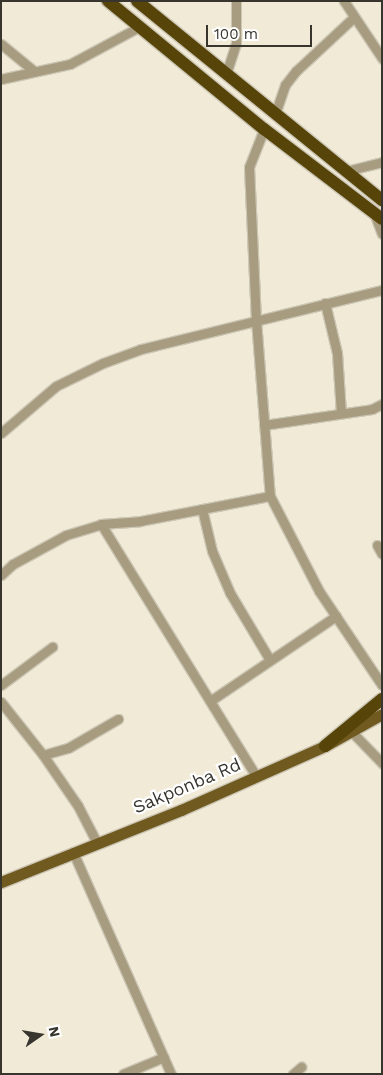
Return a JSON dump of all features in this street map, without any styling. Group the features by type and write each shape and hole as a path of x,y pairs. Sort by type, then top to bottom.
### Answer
{"highway":[{"path":"108,1 264,129 378,216"},
{"path":"137,1 382,200"},
{"path":"325,746 382,699"}],"main road":[{"name":"Sakponba Rd","path":"1,882 325,746 382,714"}],"street":[{"path":"226,74 236,44 236,1"},
{"path":"344,1 353,18 382,58"},
{"path":"276,114 285,85 296,70 353,18"},
{"path":"1,79 86,58 139,27"},
{"path":"1,44 34,71"},
{"path":"264,129 249,167 256,320 270,496 336,616 382,685"},
{"path":"346,171 382,162"},
{"path":"378,216 382,234"},
{"path":"1,433 56,386 103,363 141,349 382,290"},
{"path":"325,303 337,354 341,413"},
{"path":"264,425 372,409 382,404"},
{"path":"1,575 13,564 66,535 102,524 202,509 270,496"},
{"path":"202,509 212,551 230,593 270,660"},
{"path":"102,524 256,776"},
{"path":"376,545 382,554"},
{"path":"210,701 336,616"},
{"path":"1,685 52,647"},
{"path":"1,702 43,755 78,806 97,842"},
{"path":"43,755 68,748 118,719"},
{"path":"351,731 382,764"},
{"path":"73,852 172,1074"},
{"path":"123,1074 164,1057"},
{"path":"293,1074 301,1067"}]}
